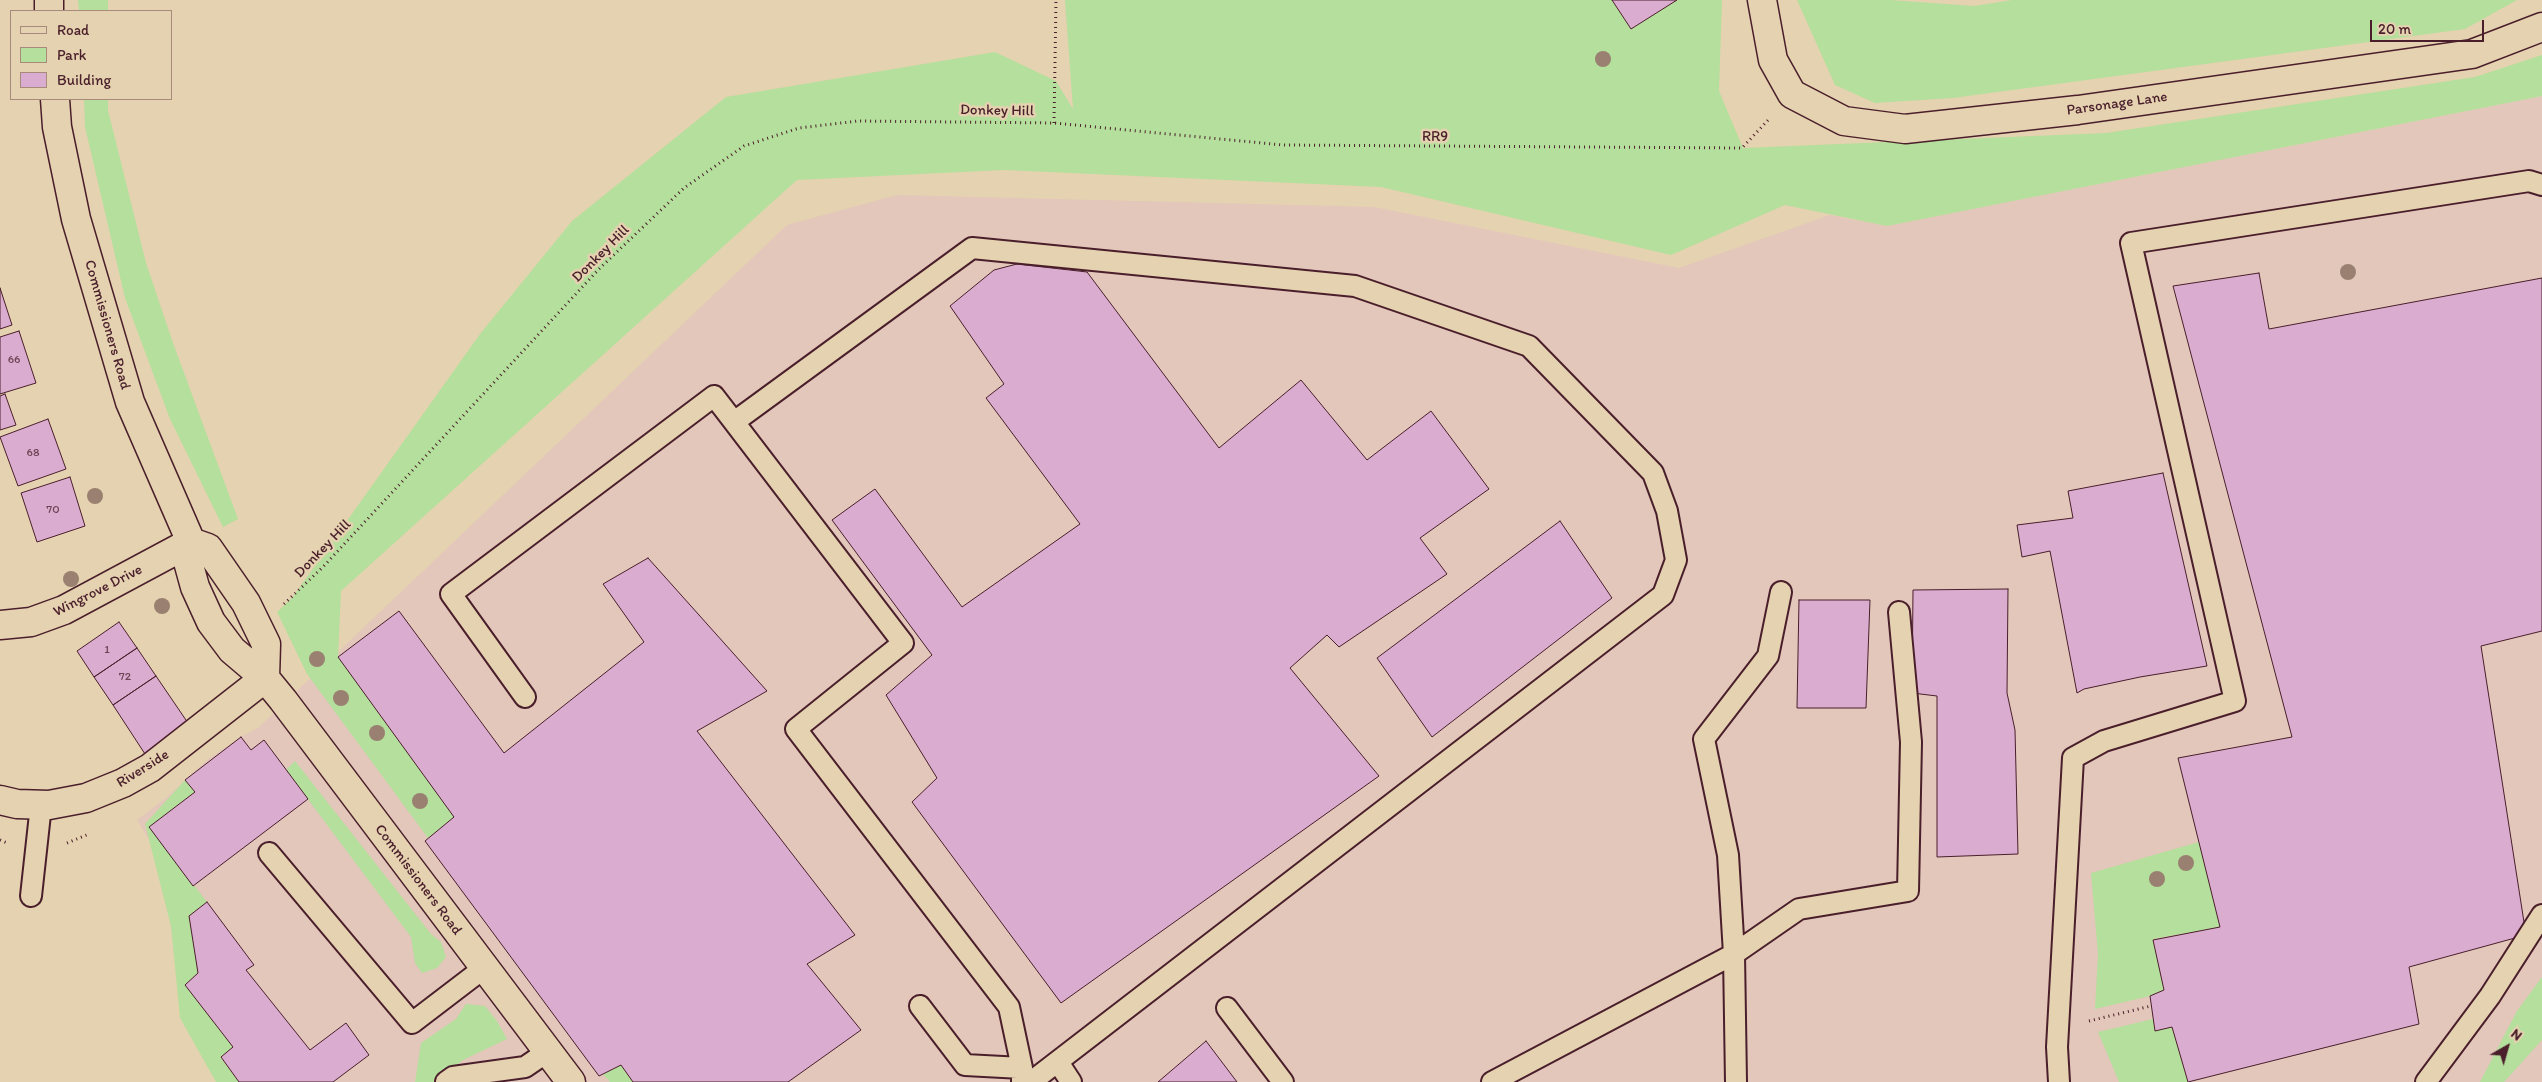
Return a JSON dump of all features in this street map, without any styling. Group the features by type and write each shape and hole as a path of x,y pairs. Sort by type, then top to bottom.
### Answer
{"street":[{"path":"1762,0 1773,60 1792,94"},
{"name":"Parsonage Lane","path":"1792,94 1844,120 1905,129 2078,110 2472,54 2542,27"},
{"name":"Commissioners Road","path":"55,100 57,127 76,219 130,402 191,542 187,558 196,587 211,622 232,650 265,678 571,1082"},
{"path":"191,542 208,548 246,602 266,644 265,678"},
{"name":"Wingrove Drive","path":"0,626 31,622 64,610 191,542"},
{"name":"Riverside","path":"0,800 41,805 68,802 92,796 136,777 265,678"}],"lane":[{"path":"2060,1082 2057,1047 2073,758 2104,741 2235,701 2131,243 2529,181 2542,185"},
{"path":"734,422 972,248 1355,286 1529,346 1653,473 1666,511 1676,560 1663,595 1058,1062 1025,1077 965,1065 920,1006"},
{"path":"525,697 451,594 714,396 903,643 796,729 1009,1007 1025,1077"},
{"path":"1736,1082 1734,954 1728,855 1704,739 1768,656 1781,592"},
{"path":"1492,1082 1734,954 1799,909 1908,891 1911,742 1899,612"},
{"path":"31,896 41,805"},
{"path":"269,853 412,1023 484,968"},
{"path":"2426,1082 2490,996 2542,915"},
{"path":"1227,1008 1283,1082"},
{"path":"446,1082 453,1077 525,1067 547,1052"},
{"path":"1058,1062 1071,1082"}],"path":[{"path":"1054,123 1056,0"},
{"name":"RR9","path":"1054,123 1282,145 1742,148 1792,94"},
{"name":"Donkey Hill","path":"282,607 323,568 600,269 684,188 744,146 799,128 858,120 1054,123"},
{"path":"2058,1025 2098,1020 2151,1006"}],"shaded area":[{"path":"2542,96 2542,1082 239,1082 221,1057 185,985 160,858 137,820 167,797 207,760 242,736 258,728 787,225 897,195 1374,207 1679,268 1830,215 1887,226"}],"green space":[{"path":"78,0 108,0 108,10 79,10"},
{"path":"1065,0 1612,0 1631,29 1677,0 1722,0 1719,91 1743,148 2106,133 2475,77 2542,55 2542,96 1887,226 1785,205 1671,255 1381,187 1004,170 797,180 341,591 338,657 454,817 428,838 307,674 277,612 292,598 480,334 572,221 726,97 995,52 1056,81 1073,109"},
{"path":"1797,0 1890,0 1974,6 2012,0 2517,0 2465,29 1953,98 1875,103 1835,85"},
{"path":"84,100 108,100 108,110 146,263 173,343 238,519 223,527 170,419 125,298 85,127"},
{"path":"295,761 431,934 441,942 446,957 437,968 422,973 415,963 411,937 286,770"},
{"path":"185,780 195,792 149,827 207,902 189,916 198,973 185,985 233,1047 221,1058 239,1082 216,1082 180,1018 171,926 145,824"},
{"path":"2199,842 2220,927 2153,939 2164,990 2150,996 2095,1009 2098,954 2091,873"},
{"path":"2542,977 2542,1040 2504,1082 2480,1082 2517,1011"},
{"path":"466,1004 485,1006 497,1021 507,1039 463,1060 435,1082 415,1082 421,1043 456,1019"},
{"path":"2153,1019 2155,1030 2172,1027 2188,1082 2119,1082 2098,1032"},
{"path":"621,1065 633,1082 610,1082 603,1074"}],"building":[{"path":"1612,0 1677,0 1631,29"},
{"path":"1017,264 1087,272 1219,448 1301,380 1367,460 1431,411 1489,489 1420,538 1447,574 1339,647 1327,635 1290,668 1379,776 1061,1003 912,802 937,778 886,695 932,655 832,520 875,489 962,607 1080,524 986,398 1004,384 950,306 994,270"},
{"path":"2259,273 2269,329 2542,278 2542,631 2481,646 2526,935 2409,967 2419,1024 2188,1082 2172,1027 2155,1031 2150,996 2164,990 2153,940 2220,927 2178,758 2292,737 2173,286"},
{"path":"0,288 12,325 0,329"},
{"path":"19,331 36,383 0,394 0,337"},
{"path":"5,394 16,425 0,430 0,396"},
{"path":"48,419 66,469 18,486 0,437"},
{"path":"2163,473 2207,666 2140,677 2084,689 2077,693 2050,551 2022,557 2017,525 2073,518 2068,491"},
{"path":"70,477 85,526 37,542 21,493"},
{"path":"1560,521 1612,598 1432,737 1377,658"},
{"path":"648,558 767,691 697,731 855,935 807,964 861,1030 788,1082 633,1082 621,1065 599,1076 425,841 454,817 338,657 399,611 504,753 644,642 603,584"},
{"path":"2008,589 2007,693 2015,730 2018,854 1937,857 1937,696 1912,693 1913,590"},
{"path":"1799,600 1870,600 1866,708 1797,708"},
{"path":"119,622 137,648 94,677 77,651"},
{"path":"137,648 156,676 113,705 94,677"},
{"path":"156,676 188,723 145,754 113,705"},
{"path":"241,737 251,750 264,740 308,799 193,886 149,827 195,792 185,780"},
{"path":"207,902 254,965 246,970 310,1050 346,1023 369,1055 333,1082 239,1082 221,1057 233,1047 185,985 198,973 189,916"},
{"path":"1206,1041 1237,1082 1158,1082"}]}
